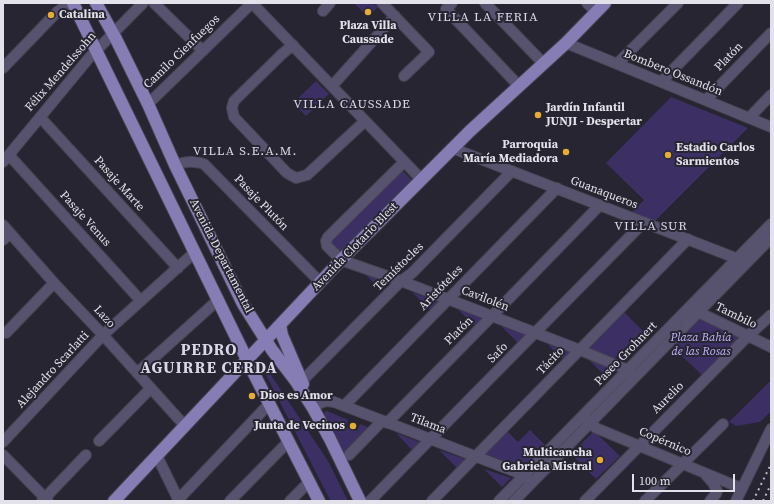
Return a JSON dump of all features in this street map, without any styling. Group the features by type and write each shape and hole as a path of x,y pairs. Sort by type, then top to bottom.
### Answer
{"main road":[{"name":"Avenida Departamental","path":"72,3 269,404 319,501"},
{"name":"Avenida Departamental","path":"96,3 113,33 148,104 175,165 243,304 310,403 330,439 360,501"},
{"name":"Avenida Clotario Blest","path":"114,501 320,282 420,179 544,64 605,3"},
{"path":"280,325 282,335 310,403"}],"street":[{"path":"3,68 57,12 69,3"},
{"name":"Félix Mendelssohn","path":"6,158 96,51 143,3"},
{"path":"154,3 203,50"},
{"path":"382,3 429,52 404,76"},
{"path":"485,3 544,64"},
{"path":"587,3 596,12"},
{"path":"617,64 678,3"},
{"path":"661,82 738,3"},
{"path":"254,4 293,45 335,83 365,121 420,179"},
{"name":"Camilo Cienfuegos","path":"148,104 203,50 254,4"},
{"path":"449,6 519,86"},
{"path":"335,83 395,16"},
{"name":"Platón","path":"706,100 771,33"},
{"name":"Bombero Ossandón","path":"566,43 771,126"},
{"path":"293,45 234,102 232,108 234,117 288,173 296,178 307,175 365,121"},
{"path":"749,118 771,95"},
{"name":"Pasaje Marte","path":"40,117 178,268"},
{"name":"Guanaqueros","path":"452,148 733,257 739,263"},
{"name":"Pasaje Venus","path":"6,158 141,301"},
{"name":"Pasaje Plutón","path":"175,165 194,161 204,164 320,282"},
{"name":"Avenida Clotario Blest","path":"327,246 326,241 328,237 404,162"},
{"name":"Temístocles","path":"302,381 401,281 412,273 512,171"},
{"name":"Aristóteles","path":"344,406 557,188"},
{"name":"Platón","path":"349,455 492,316 600,205"},
{"name":"Safo","path":"370,501 644,222"},
{"name":"Paseo Grohnert","path":"499,501 528,478 695,309 739,263 771,224"},
{"name":"Lazo","path":"3,225 7,236 103,335 185,426"},
{"name":"Paseo Grohnert","path":"739,263 771,238"},
{"name":"Tácito","path":"432,501 688,239"},
{"name":"Cavilolén","path":"327,246 341,260 401,281 580,350 631,373"},
{"name":"Alejandro Scarlatti","path":"3,442 103,335 195,252"},
{"path":"6,333 54,283"},
{"path":"137,373 218,300"},
{"name":"Tambilo","path":"695,309 771,347"},
{"name":"Aurelio","path":"585,501 748,336 771,315"},
{"path":"99,441 151,388"},
{"name":"Tilama","path":"310,403 326,401 334,402 528,478"},
{"path":"157,456 178,501 269,404"},
{"name":"Copérnico","path":"586,419 596,428 741,488"},
{"path":"645,501 723,424"},
{"path":"736,501 771,429"},
{"path":"230,501 289,442"},
{"path":"3,455 45,500 86,455"},
{"path":"702,472 709,478 717,491 710,501"},
{"name":"Paseo Grohnert","path":"514,501 528,478"},
{"path":"290,501 309,482"}],"green space":[{"name":"Plaza Villa Caussade","path":"354,3 374,3 378,7 368,17"},
{"path":"316,81 329,94 306,116 293,103"},
{"name":"Estadio Carlos Sarmientos","path":"671,97 748,128 654,222 631,213 644,200 606,163"},
{"path":"400,171 404,172 411,179 411,182 338,256 326,243"},
{"path":"363,272 390,281 381,290"},
{"path":"412,292 439,302 430,310"},
{"path":"457,309 484,318 475,326"},
{"path":"624,312 643,331 614,359 589,349"},
{"name":"Plaza Bahía de las Rosas","path":"699,318 740,337 702,375 671,346"},
{"path":"501,326 527,335 519,344"},
{"path":"547,344 573,353 565,361"},
{"path":"588,359 614,368 606,377"},
{"path":"265,366 328,461 348,501 331,501 263,369"},
{"path":"771,380 771,409 760,422 736,426 729,422"},
{"path":"327,411 348,420 346,427 357,431 360,424 370,428 343,456 323,414"},
{"path":"504,428 518,442 530,430 546,446 524,469 480,452"},
{"name":"Multicancha Gabriela Mistral","path":"594,431 620,456 596,479 571,454"},
{"path":"396,433 422,443 413,451"},
{"path":"439,450 465,459 457,468"},
{"path":"484,469 511,478 502,487"}],"railway":[{"path":"753,501 771,464"},
{"path":"763,501 771,484"}],"place":[{"name":"Plaza Villa Caussade","path":"368,12"},
{"name":"Catalina","path":"51,15"},
{"name":"Jardín Infantil JUNJI - Despertar","path":"538,115"},
{"name":"Parroquia María Mediadora","path":"566,152"},
{"name":"Estadio Carlos Sarmientos","path":"668,155"},
{"name":"Dios es Amor","path":"252,396"},
{"name":"Junta de Vecinos","path":"353,426"},
{"name":"Multicancha Gabriela Mistral","path":"600,460"}],"district":[{"name":"VILLA LA FERIA","path":"483,18"},
{"name":"VILLA CAUSSADE","path":"352,105"},
{"name":"VILLA S.E.A.M.","path":"245,152"},
{"name":"VILLA SUR","path":"651,227"},
{"name":"PEDRO AGUIRRE CERDA","path":"209,360"}]}
